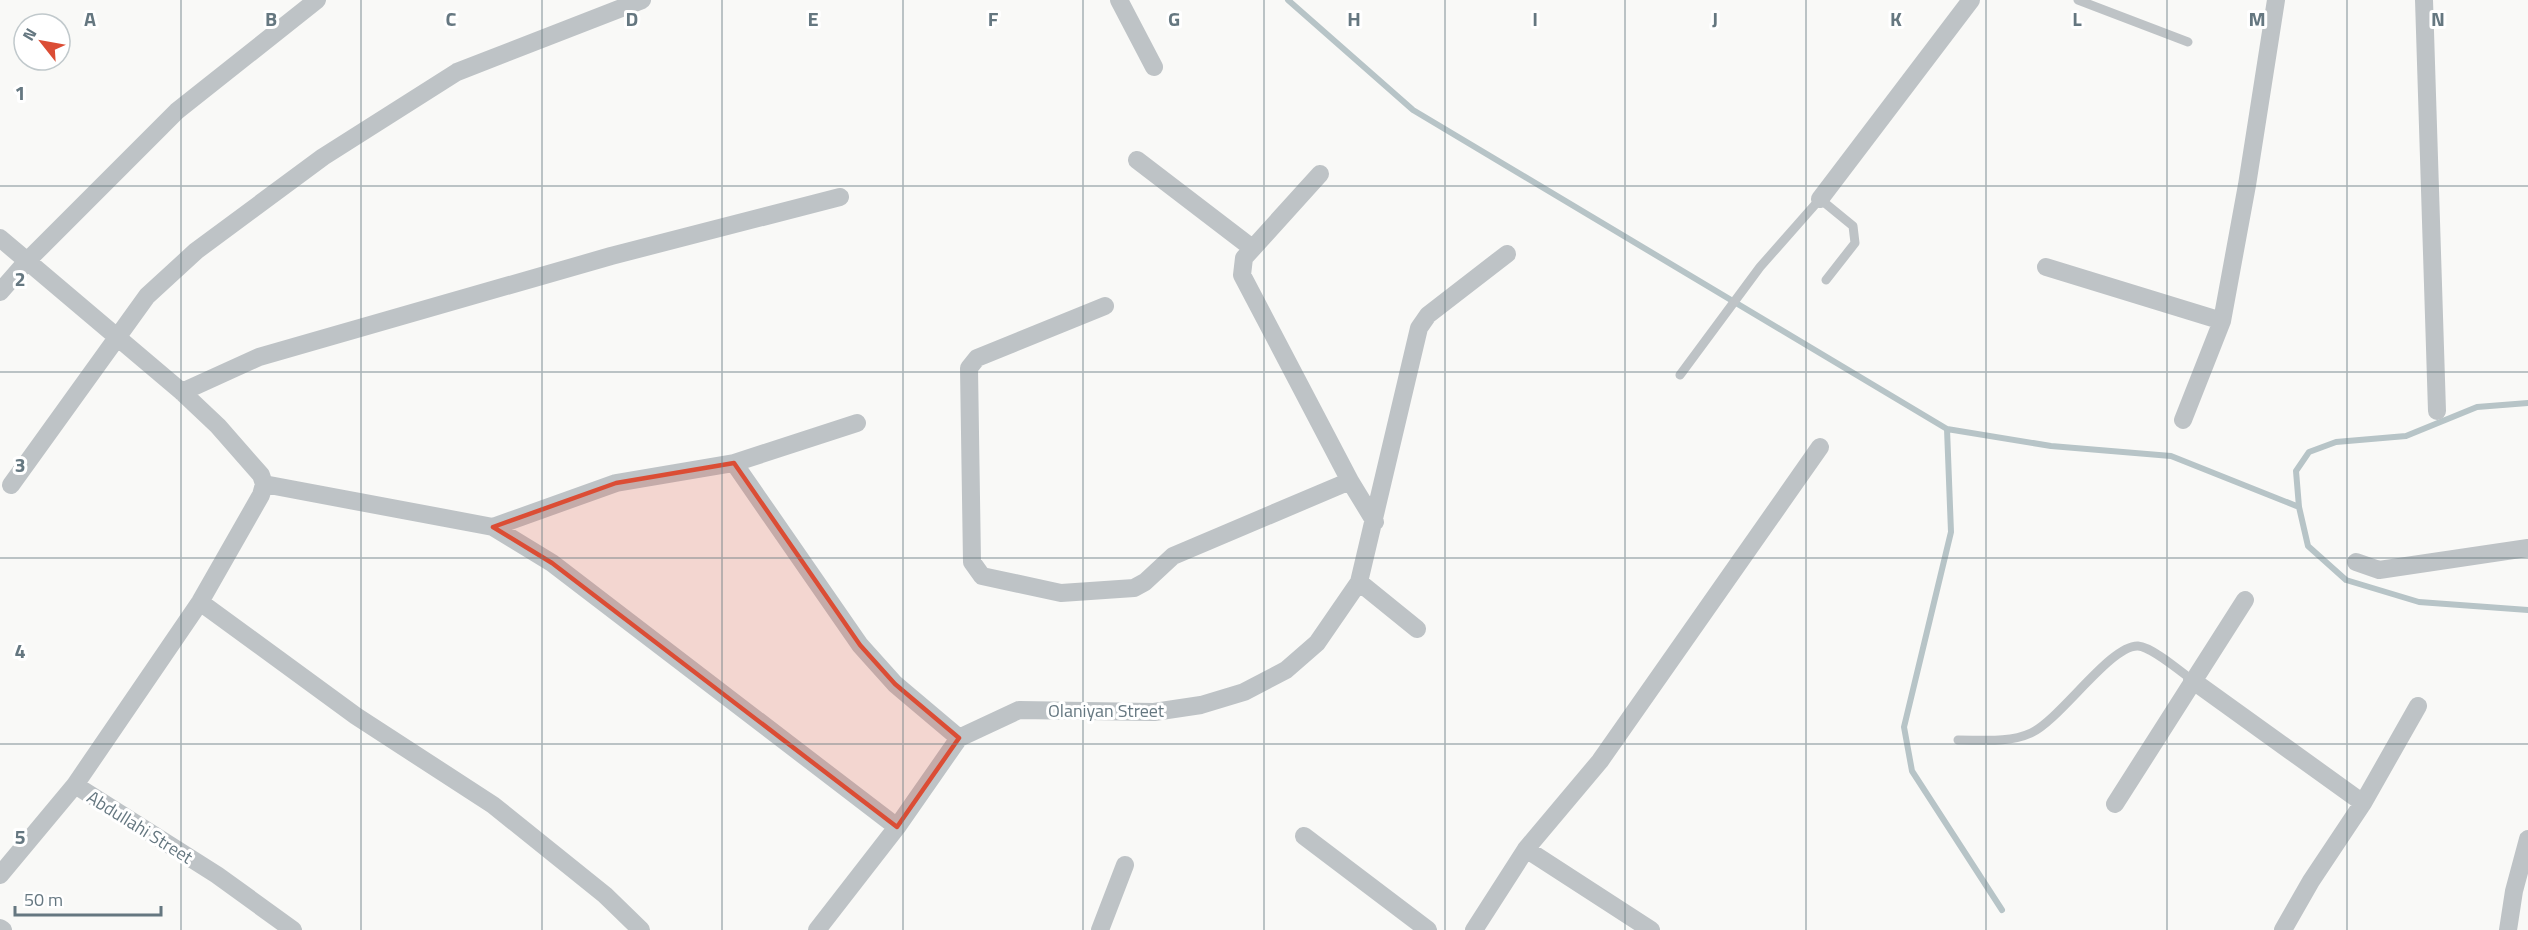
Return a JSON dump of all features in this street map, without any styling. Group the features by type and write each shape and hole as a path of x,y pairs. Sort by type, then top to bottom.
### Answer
{"street":[{"path":"0,292 28,260 177,111 317,0"},
{"path":"11,485 147,296 196,251 323,157 457,72 537,38 629,7 642,0"},
{"path":"1119,0 1154,67"},
{"path":"1820,199 1971,0"},
{"path":"2183,420 2222,321 2247,185 2276,0"},
{"path":"2424,0 2437,411"},
{"path":"1137,160 1252,248"},
{"path":"1320,174 1244,258 1242,275 1350,481 1375,522"},
{"path":"182,392 259,357 611,256 840,197"},
{"path":"0,238 182,392 218,426 261,475 264,484 261,495 200,602 75,785 0,875"},
{"name":"Olaniyan Street","path":"959,738 1019,710 1154,712 1200,705 1244,692 1286,670 1317,643 1359,582 1419,328 1428,315 1507,254"},
{"path":"2046,267 2222,321"},
{"path":"1104,306 976,358 969,368 972,562 982,576 1061,593 1134,588 1145,582 1173,556 1350,481"},
{"path":"494,527 616,483 734,463 857,423"},
{"path":"1474,930 1526,849 1600,761 1820,447"},
{"path":"734,463 861,645 895,684 959,738 897,827 817,930"},
{"path":"264,484 494,527 552,563 897,827"},
{"path":"2355,562 2379,570 2528,548"},
{"path":"1359,582 1417,629"},
{"path":"2115,804 2192,680 2246,600"},
{"path":"200,602 356,716 493,805 605,896 641,930"},
{"path":"2192,680 2363,803"},
{"path":"2283,930 2311,881 2363,803 2418,706"},
{"name":"Abdullahi Street","path":"75,785 217,875 293,930"},
{"path":"1304,836 1428,930"},
{"path":"2508,930 2514,891 2528,839"},
{"path":"1526,849 1651,930"},
{"path":"1100,930 1125,865"}],"lane":[{"path":"2078,0 2188,42"},
{"path":"1680,375 1718,320 1760,267 1820,199 1853,226 1855,243 1826,280"},
{"path":"1958,740 2015,739 2034,731 2062,709 2117,653 2130,647 2139,646 2151,652 2192,680"}],"highlighted area":[{"path":"734,463 860,645 895,684 959,738 897,827 552,563 493,527 616,483"}],"waterway":[{"path":"1288,0 1413,110 1947,429 2051,446 2171,456 2299,507 2308,546 2346,580 2419,602 2528,610"},
{"path":"2299,507 2296,471 2309,452 2336,442 2406,436 2477,407 2528,403"},
{"path":"1947,429 1951,532 1904,727 1912,771 2002,910"}]}
